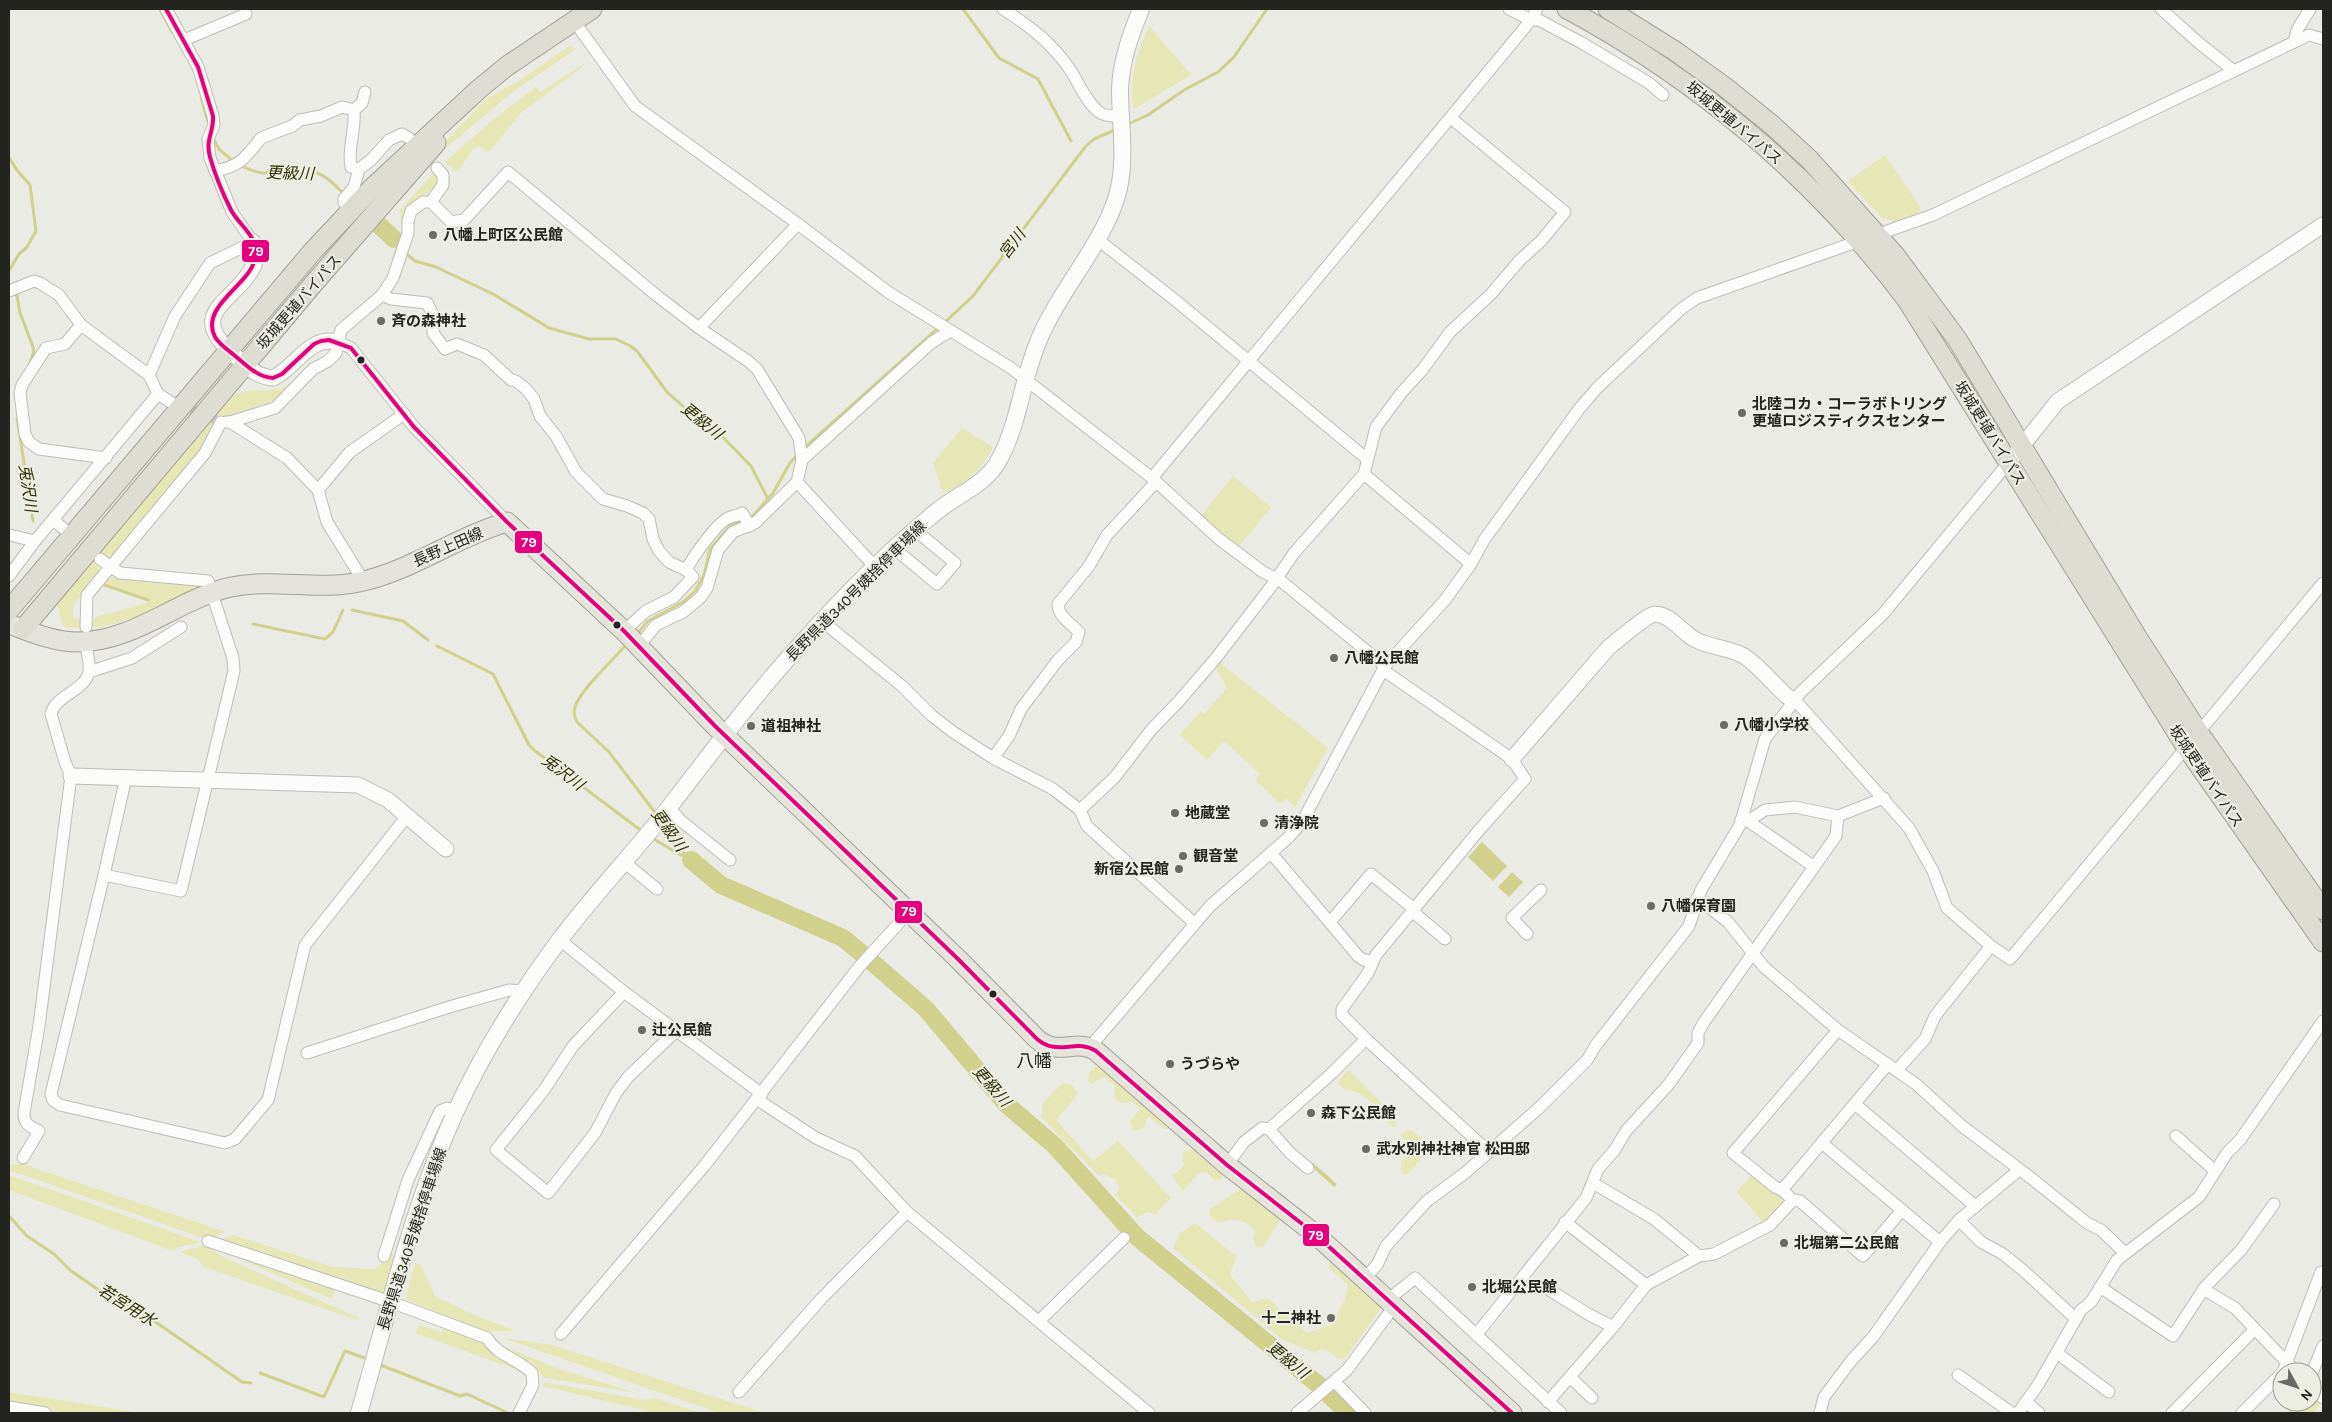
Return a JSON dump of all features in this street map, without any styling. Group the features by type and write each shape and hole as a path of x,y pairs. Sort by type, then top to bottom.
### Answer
{"highway":[{"name":"坂城更埴バイパス","path":"9,610 312,252 352,209 438,125 508,66 592,9"},
{"name":"坂城更埴バイパス","path":"1567,9 1626,42 1702,94 1793,173 1859,241 1907,300 2009,462 2070,564 2186,747 2323,942"},
{"name":"坂城更埴バイパス","path":"1608,9 1696,66 1772,125 1809,159 1900,262 1957,340 2132,629 2199,733 2323,910"},
{"name":"坂城更埴バイパス","path":"16,627 245,365 425,154 475,102 528,53"}],"main road":[{"name":"長野県道340号姨捨停車場線","path":"359,1413 432,1167 456,1110 500,1027 524,991 560,940 797,648 875,567 940,508 976,486 1000,460 1011,432 1025,379 1048,319 1097,239 1118,191 1122,123 1120,87 1122,64 1141,9"},
{"name":"長野上田線","path":"16,627 68,641 99,640 142,626 212,592 260,583 330,585 360,582 387,574 507,522"},
{"path":"507,522 632,639 725,736 909,912 1041,1042 1054,1048 1090,1047 1227,1165 1315,1234 1512,1413"}],"street":[{"path":"166,9 198,67 214,116 214,125 208,138 208,148 215,170 232,212 253,242 256,252 254,264 220,305 212,323 216,337 229,351 257,374 273,378 282,374 314,344 329,340 351,348 404,414 507,522"},
{"path":"1003,9 1029,25 1050,43 1094,108 1122,123"},
{"path":"1509,9 1531,20 1539,20 1582,43 1648,83 1663,96"},
{"path":"993,758 1009,736 1021,709 1058,660 1076,642 1079,632 1063,616 1058,609 1058,604 1089,566 1107,535 1154,480 1248,360 1451,118 1531,20 1537,9"},
{"path":"2161,9 2234,71"},
{"path":"2294,42 2297,30 2310,9"},
{"path":"184,40 246,14"},
{"path":"574,21 635,106 888,292 1025,379 1154,480 1197,521 1281,581 1384,668 1512,759 1525,779 1480,829 1413,910 1373,962 1368,973 1342,1009 1342,1015 1366,1039 1489,1152"},
{"path":"1090,1047 1146,983 1194,923 1233,884 1270,853 1302,822 1384,668 1445,600 1471,564 1484,540 1579,409 1598,387 1680,309 1697,298 1878,236 1933,215 2309,35 2323,39"},
{"path":"354,110 362,103 364,92"},
{"path":"215,170 238,164 257,147 261,138 292,126 300,120 321,116 342,107 354,110"},
{"path":"354,110 355,126 349,157 351,167 359,168 371,160 394,137 402,134 409,138"},
{"path":"1080,810 1114,777 1152,730 1210,665 1294,553 1364,474 1376,427 1450,332 1491,294 1520,260 1541,241 1565,212 1451,118"},
{"path":"352,209 344,203 344,199 354,187 359,168"},
{"path":"431,202 443,185 443,175 437,168"},
{"path":"86,627 86,595 205,453 223,421 275,408 313,368 328,361 336,353 341,330 382,295 393,278 408,233 408,221 412,211 424,202 431,202 451,222 464,220 508,172 656,295 758,369 799,438 802,459 797,482 733,532 718,550 707,588 700,598 683,612 632,639"},
{"path":"699,328 798,224"},
{"path":"1365,1278 1377,1264 1386,1246 1428,1201 1489,1152 1540,1107 1587,1060 1688,926 1697,898 1745,820 1766,738 1794,699 1883,614 2058,401 2323,225"},
{"path":"1097,239 1248,360 1367,459"},
{"path":"149,375 175,316 190,297 206,268 210,263 253,242"},
{"path":"11,290 34,281 59,295 82,325 149,375 158,394 172,402"},
{"path":"382,295 391,299 426,303 433,315 433,333 445,349 457,344 484,355 511,380 516,380 526,389 534,399 540,416 556,436 576,472 603,499 643,513 649,519 653,539 659,551 669,562 686,570 693,577 685,588 674,597 646,611 632,639"},
{"path":"82,325 65,344 46,348 22,385 20,393 25,434 29,442 39,449 106,458"},
{"path":"802,459 931,343 949,330"},
{"path":"9,576 35,541 158,394"},
{"path":"318,490 350,452 404,414"},
{"path":"223,421 286,458 318,490 327,522 359,574 360,582"},
{"path":"1364,474 1471,564"},
{"path":"797,482 875,567"},
{"path":"686,570 701,550 706,539 727,518 742,513 747,521"},
{"path":"53,520 64,530"},
{"path":"895,549 937,584 955,563 915,530"},
{"path":"9,535 35,541"},
{"path":"100,559 120,573 206,580 212,592 233,658 234,671 181,891 104,875"},
{"path":"1512,759 1609,647 1629,633 1647,616 1655,614 1671,620 1696,640 1721,646 1743,655 1788,697 1794,699 1909,828 1933,871 1947,908 1990,946 2010,959 2323,583"},
{"path":"822,621 902,686 931,715 953,732 993,758 1053,789 1080,810 1086,826 1194,923"},
{"path":"89,672 132,658 181,627"},
{"path":"24,1158 38,1131 27,1125 24,1120 24,1113 42,1010 50,927 71,776 66,767 51,714 52,707 82,684 89,672 87,651"},
{"path":"71,776 358,785 380,795 446,849"},
{"path":"126,777 51,1094 53,1100 60,1104 226,1143 231,1142 268,1100 305,945 407,816"},
{"path":"1745,820 1765,810 1795,807 1838,816 1884,798"},
{"path":"668,809 730,860"},
{"path":"1476,1335 1586,1198 1598,1169 1614,1152 1626,1131 1668,1084 1698,1043 1698,1033 1704,1022 1836,836 1838,816"},
{"path":"1745,820 1813,866"},
{"path":"1270,853 1358,956 1373,962"},
{"path":"624,862 657,889"},
{"path":"1330,922 1371,874 1445,939"},
{"path":"1527,934 1512,918 1541,890"},
{"path":"1697,898 1728,922 1754,951 1764,967 1838,1030 1916,1084 1962,1126 2032,1178 2087,1223 2101,1230 2125,1253"},
{"path":"561,1334 705,1165 862,964 909,912"},
{"path":"560,940 624,992 816,1138 856,1156 907,1212 1149,1413"},
{"path":"1782,1190 1855,1104 1892,1067 1925,1039 1935,1016 1990,946"},
{"path":"307,1053 457,1004 509,990 524,991"},
{"path":"624,992 573,1046 561,1061 544,1090 496,1150 548,1193 595,1133 616,1093 628,1077 676,1031"},
{"path":"2018,1413 2058,1353 2076,1319 2117,1260 2199,1196 2227,1153 2240,1140 2323,1021"},
{"path":"1838,1030 1733,1153 1775,1187 1782,1190 1792,1200 1800,1201 1863,1256 1902,1210"},
{"path":"1269,1129 1331,1074 1366,1039"},
{"path":"1855,1104 1975,1206"},
{"path":"384,1256 408,1180 440,1111 447,1108 456,1110"},
{"path":"1227,1165 1244,1142 1262,1128 1269,1129 1290,1153 1308,1168"},
{"path":"2176,1136 2215,1171"},
{"path":"1822,1143 1940,1242"},
{"path":"1820,1413 1824,1397 1851,1361 1873,1337 1940,1242 1959,1220 2019,1170"},
{"path":"1593,1184 1654,1219 1699,1256"},
{"path":"1548,1402 1613,1328 1646,1284 1699,1256 1714,1254 1770,1225 1792,1200"},
{"path":"2100,1287 2173,1336 2204,1289 2240,1250 2274,1204"},
{"path":"739,1392 822,1299 907,1212"},
{"path":"1959,1220 1981,1242 2003,1254 2025,1272 2076,1319"},
{"path":"1565,1222 1646,1284"},
{"path":"1039,1321 1124,1238"},
{"path":"208,1241 390,1306 487,1338 492,1346 503,1355 525,1366 532,1373 533,1386 519,1413"},
{"path":"2287,1362 2321,1272"},
{"path":"1297,1413 1347,1370 1392,1302 1415,1278 1561,1413"},
{"path":"2204,1289 2236,1308 2255,1329 2279,1362"},
{"path":"1552,1291 1613,1328"},
{"path":"2172,1413 2255,1329"},
{"path":"2316,1362 2323,1346"},
{"path":"2058,1353 2109,1392"},
{"path":"1958,1376 2012,1413"},
{"path":"1570,1377 1592,1398"},
{"path":"2242,1413 2272,1382"},
{"path":"1334,1383 1365,1413"},
{"path":"2026,1402 2039,1413"},
{"path":"9,1407 45,1413"}],"shaded area":[{"path":"1149,26 1191,75 1133,108 1133,76 1141,46"},
{"path":"571,45 575,50 513,92 435,157 434,153 487,98 517,82"},
{"path":"584,64 521,113 491,150 487,152 479,146 474,148 460,169 452,171 453,168 445,162 495,118 536,87 540,92"},
{"path":"1885,155 1921,208 1916,216 1895,222 1882,218 1848,181"},
{"path":"434,173 439,178 438,183 412,204 401,223 400,210"},
{"path":"291,384 273,401 224,417 216,415 227,400 238,393 283,388"},
{"path":"210,422 213,423 202,450 113,555 106,556 100,551"},
{"path":"962,428 993,447 979,469 959,485 943,493 933,463"},
{"path":"1233,476 1271,507 1238,548 1200,517"},
{"path":"92,560 99,567 99,572 73,606 73,618 81,619 82,628 64,627 56,602"},
{"path":"108,577 204,585 204,587 133,618 118,623 92,627 92,622 96,617 147,603 149,599 103,582"},
{"path":"1218,661 1328,748 1295,807 1286,798 1280,804 1255,780 1260,774 1224,741 1207,760 1180,735 1201,711 1204,714 1227,688 1215,666"},
{"path":"1482,842 1507,866 1493,881 1468,857"},
{"path":"1512,872 1523,882 1509,897 1498,887"},
{"path":"1098,1065 1169,1127 1168,1129 1165,1129 1149,1117 1144,1128 1136,1131 1132,1128 1130,1122 1140,1109 1132,1101 1122,1103 1118,1101 1114,1097 1115,1086 1104,1077 1091,1084 1088,1081 1089,1073"},
{"path":"1347,1071 1350,1071 1396,1118 1396,1127 1392,1127 1365,1097 1351,1090 1343,1089 1338,1082"},
{"path":"1063,1083 1073,1086 1078,1094 1056,1120 1093,1161 1118,1141 1171,1198 1155,1215 1149,1212 1137,1217 1115,1195 1120,1188 1115,1179 1104,1174 1099,1176 1041,1117 1043,1103"},
{"path":"1411,1130 1427,1142 1427,1152 1405,1175 1401,1170 1401,1163 1410,1146 1400,1135"},
{"path":"1191,1149 1223,1175 1221,1179 1215,1180 1206,1172 1198,1174 1183,1191 1172,1176 1184,1166 1182,1153"},
{"path":"1313,1163 1337,1184 1334,1187 1311,1166"},
{"path":"23,1164 227,1232 206,1239 9,1170 9,1165"},
{"path":"1752,1174 1783,1200 1783,1204 1764,1223 1737,1192"},
{"path":"9,1175 201,1242 176,1248 173,1251 9,1190"},
{"path":"1240,1189 1278,1216 1280,1221 1262,1248 1256,1246 1253,1239 1255,1230 1251,1226 1238,1220 1218,1223 1209,1215 1210,1209"},
{"path":"1195,1223 1236,1256 1230,1275 1252,1302 1268,1298 1307,1333 1333,1324 1345,1299 1348,1285 1329,1268 1330,1260 1334,1261 1382,1307 1347,1356 1341,1360 1323,1348 1315,1353 1283,1340 1173,1248 1180,1233"},
{"path":"233,1235 333,1267 375,1269 394,1253 384,1294 216,1241"},
{"path":"205,1245 226,1258 359,1318 356,1320 202,1266 199,1260 180,1252"},
{"path":"230,1253 335,1289 332,1299 228,1254"},
{"path":"415,1263 421,1265 435,1296 470,1313 516,1331 485,1331 405,1299"},
{"path":"420,1325 441,1332 444,1326 485,1343 526,1373 415,1333"},
{"path":"502,1338 552,1345 765,1413 719,1413"},
{"path":"498,1344 559,1369 637,1393 545,1378 531,1363 505,1351"},
{"path":"544,1382 645,1400 654,1398 701,1413 655,1413 543,1386"},
{"path":"9,1392 141,1413 68,1413 9,1403"},
{"path":"2287,1412 2315,1412 2314,1413"}],"waterway":[{"name":"更級川","path":"160,9 172,32"},
{"path":"963,9 999,58 1038,79 1071,141"},
{"name":"宮川","path":"1126,125 1148,115 1184,90 1218,72 1234,57 1267,9"},
{"name":"更級川","path":"201,97 208,122"},
{"name":"宮川","path":"944,323 973,296 1085,147 1094,139 1115,130"},
{"name":"更級川","path":"214,140 219,149 234,162"},
{"name":"兎沢川","path":"9,157 16,169 30,185 36,231 9,271"},
{"name":"更級川","path":"239,165 261,173 315,172 341,191"},
{"name":"更級川","path":"380,226 394,239"},
{"name":"更級川","path":"407,254 415,261 436,267 493,294 549,328 589,339 616,339 630,346 637,351 667,392 694,416 712,426 751,466 768,499"},
{"name":"兎沢川","path":"9,285 17,296 20,313 34,351 30,363"},
{"name":"宮川","path":"804,448 939,327"},
{"name":"兎沢川","path":"17,418 33,521"},
{"name":"更級川","path":"637,634 648,621 683,602 695,591 704,575 710,549 730,526 752,517 773,493 790,463 798,454"},
{"name":"兎沢川","path":"105,585 148,600"},
{"name":"兎沢川","path":"253,624 325,639 333,632 343,610"},
{"name":"兎沢川","path":"352,610 403,621 428,640"},
{"name":"更級川","path":"627,644 583,692 575,707 574,715 577,722 609,752 657,815"},
{"name":"兎沢川","path":"437,646 493,674 529,745 643,832"},
{"name":"更級川","path":"665,823 673,832 679,848 691,860"},
{"name":"兎沢川","path":"650,837 688,859"},
{"name":"更級川","path":"691,860 721,885 843,938 872,962 926,1009 1007,1105 1055,1146 1137,1237 1320,1386 1348,1413"},
{"name":"若宮用水","path":"9,1216 27,1236 54,1254 70,1270 100,1291 147,1316 242,1382 251,1383"},
{"name":"若宮用水","path":"260,1373 324,1397 345,1351 370,1360"},
{"name":"若宮用水","path":"378,1364 460,1396 467,1394 508,1413"}],"tunnel":[{"path":"176,404 216,419"}],"transit line":[{"name":"79","path":"166,9 198,67 213,116 208,146 212,164 231,210 253,240 256,252 254,263 248,274 214,314 212,325 215,337 219,342 252,370 273,378 282,374 314,344 321,341 329,340 351,348 414,427 507,522 624,631 715,726 958,959 1037,1039 1052,1047 1081,1046 1089,1047 1096,1051 1227,1165 1315,1234 1512,1413"}],"place":[{"name":"八幡上町区公民館","path":"433,235"},
{"name":"斉の森神社","path":"381,321"},
{"name":"北陸コカ・コーラボトリング 更埴ロジスティクスセンター","path":"1742,413"},
{"name":"八幡公民館","path":"1334,658"},
{"name":"八幡小学校","path":"1724,725"},
{"name":"道祖神社","path":"751,726"},
{"name":"地蔵堂","path":"1175,813"},
{"name":"清浄院","path":"1264,823"},
{"name":"観音堂","path":"1183,856"},
{"name":"新宿公民館","path":"1179,869"},
{"name":"八幡保育園","path":"1651,906"},
{"name":"辻公民館","path":"642,1030"},
{"name":"うづらや","path":"1170,1064"},
{"name":"森下公民館","path":"1311,1113"},
{"name":"武水別神社神官 松田邸","path":"1366,1149"},
{"name":"北堀第二公民館","path":"1784,1243"},
{"name":"北堀公民館","path":"1472,1287"},
{"name":"十二神社","path":"1331,1318"}],"district":[{"name":"八幡","path":"1034,1061"}]}
